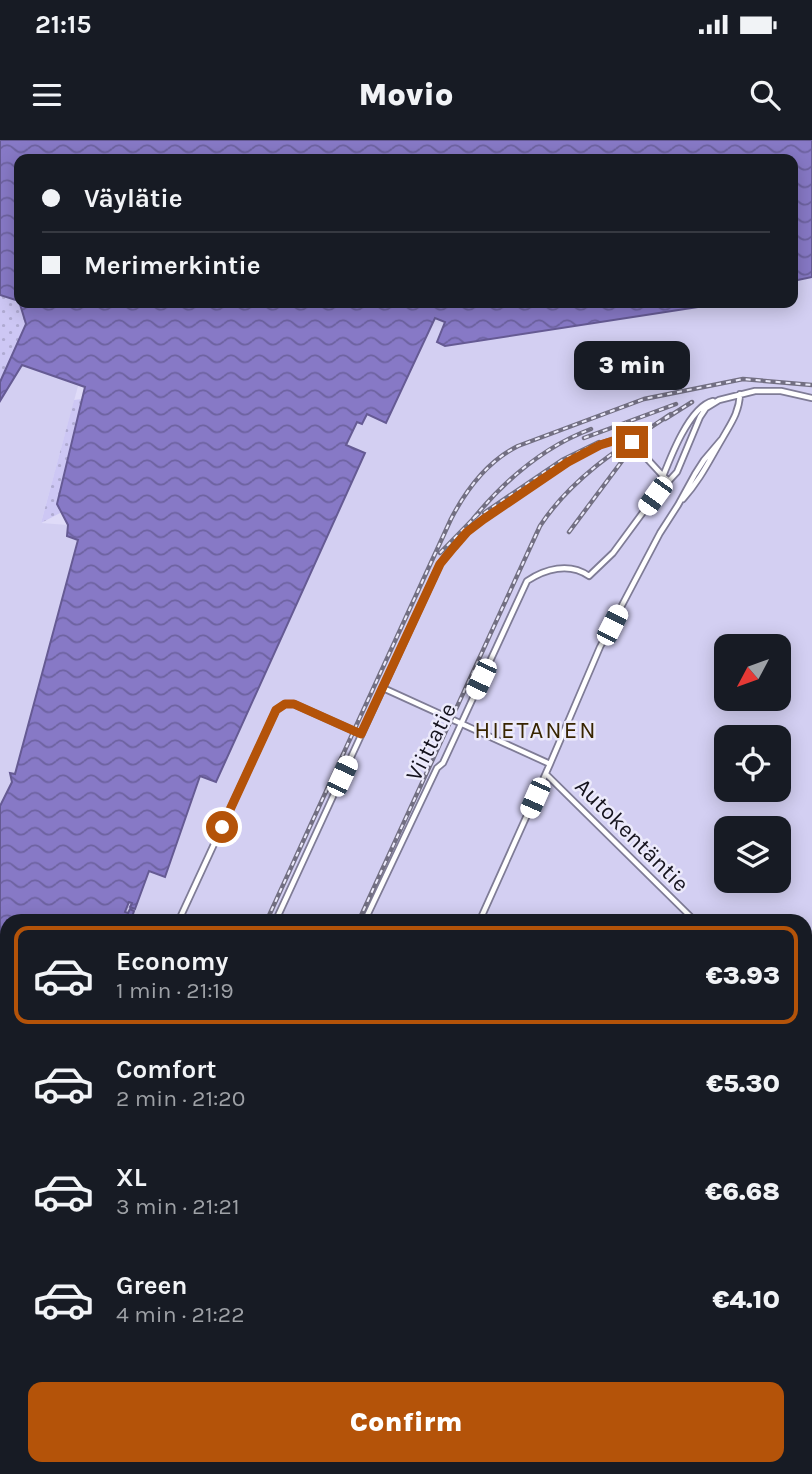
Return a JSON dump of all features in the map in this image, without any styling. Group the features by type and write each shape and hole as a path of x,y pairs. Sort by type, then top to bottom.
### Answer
{"street":[{"name":"Viittatie","path":"655,496 672,450 698,409 707,402 755,391 781,391 812,398"},
{"path":"678,505 698,483 712,459 740,408 740,394"},
{"name":"Viittatie","path":"368,914 437,768 443,763 527,582 538,574 553,569 580,570 589,576 613,553 655,496 677,472 700,417 706,408 719,400"},
{"path":"279,914 440,564 467,532 568,462 600,445 623,438 629,439 669,481"},
{"path":"483,914 600,648 660,533 704,460 721,440"},
{"path":"383,688 550,764"},
{"path":"182,914 276,710 285,704 294,704 361,734"},
{"name":"Autokentäntie","path":"546,774 688,914"}],"shaded area":[{"name":"HIETANEN","path":"812,277 812,914 125,912 129,902 135,909 149,871 165,877 201,775 216,781 364,453 346,445 357,421 367,414 386,423 435,318 445,322 437,341 445,346 692,308 798,308 798,280"},
{"path":"22,364 78,386 41,523 68,525 67,537 78,541 15,775 11,773 13,782 0,806 0,401"}],"green space":[{"path":"0,295 14,299 14,308 21,308 26,324 0,382"},
{"path":"82,399 57,504 62,512 41,523 74,400"}],"water":[{"path":"0,140 812,140 812,277 798,280 798,154 14,154 14,299 0,295"},
{"path":"21,308 692,308 445,346 437,342 445,322 435,318 386,423 367,414 362,424 357,422 346,445 365,453 216,782 200,776 165,877 149,871 135,909 130,907 132,903 129,902 125,912 128,913 130,909 134,911 133,914 0,914 0,806 12,782 10,773 15,774 78,540 67,536 68,525 57,504 85,387 22,365 0,401 0,382 26,324"}],"railway":[{"path":"270,914 451,519 471,487 488,468 518,446 644,399 743,379 812,385"},
{"path":"665,419 692,402"},
{"path":"584,438 676,404"},
{"path":"362,914 540,526 567,492 583,477 671,414"},
{"path":"473,519 498,491 526,466 557,445 591,429"},
{"path":"484,513 562,460 599,442"},
{"path":"569,532 634,445"},
{"path":"440,553 479,513"}],"district":[{"name":"HIETANEN","path":"536,730"}],"route":[{"path":"222,827 276,710 285,704 294,704 361,734 440,564 467,532 568,462 600,445 623,438 632,442"}]}
